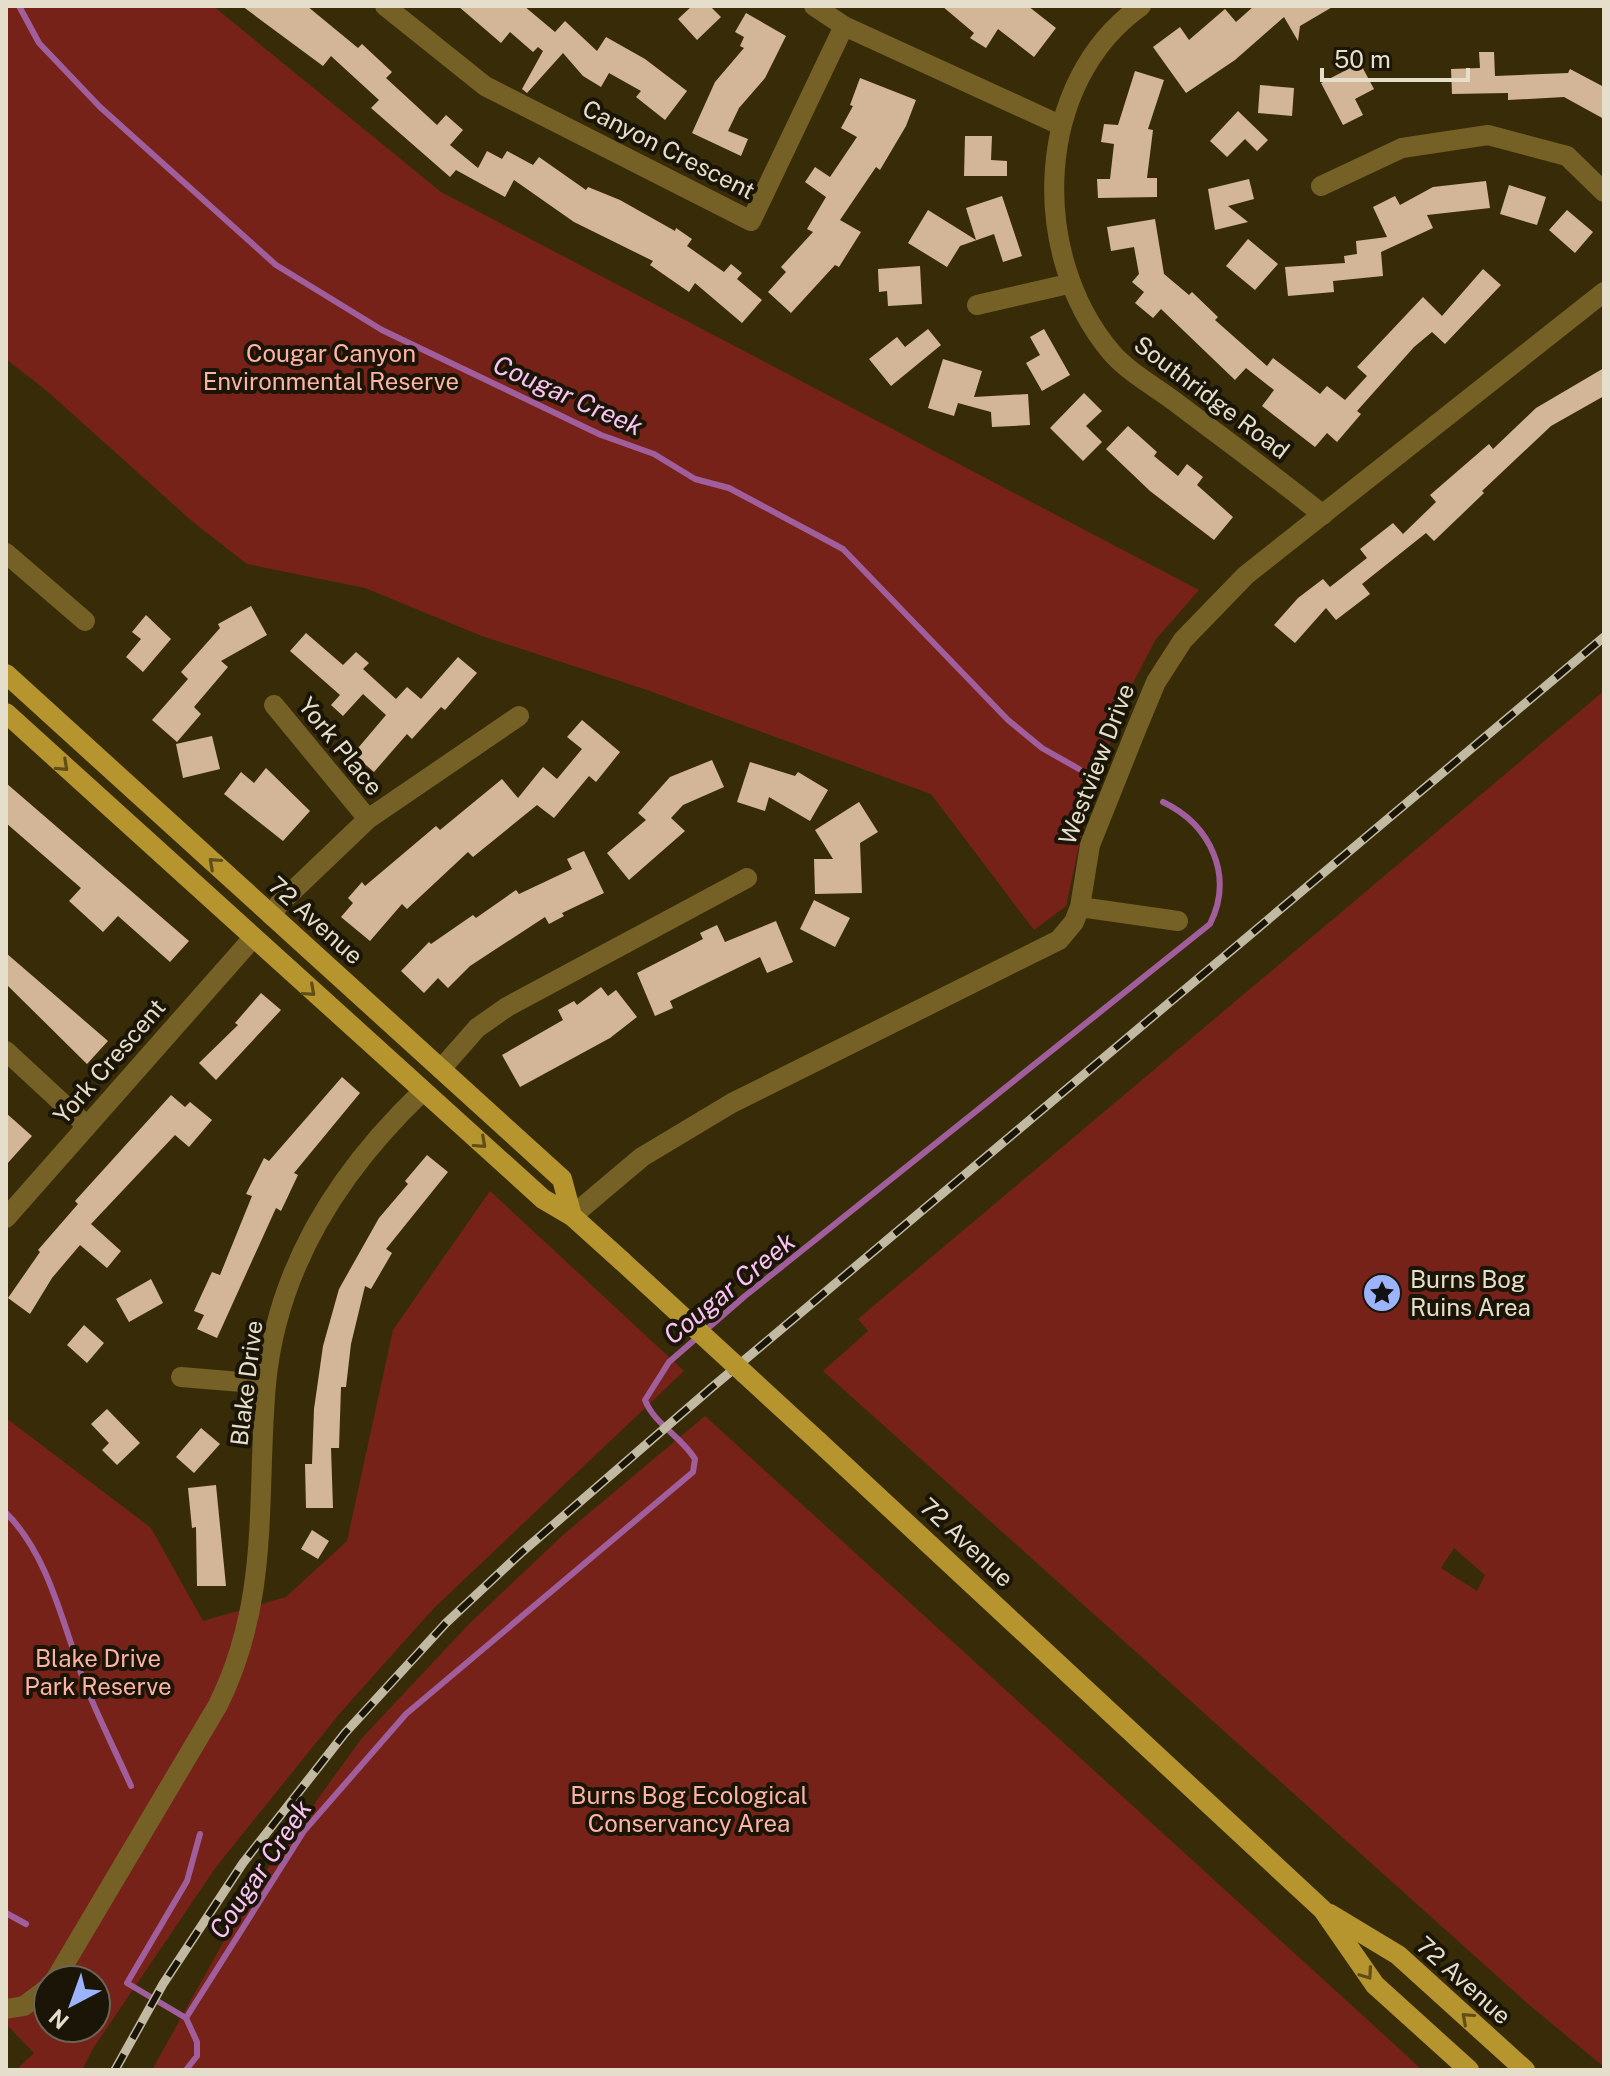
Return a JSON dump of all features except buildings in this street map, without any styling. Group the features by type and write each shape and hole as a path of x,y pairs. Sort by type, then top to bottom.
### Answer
{"main road":[{"name":"72 Avenue","path":"6,674 562,1179 572,1216"},
{"name":"72 Avenue","path":"6,713 252,939 543,1199 572,1216 622,1261 1323,1910 1398,1955 1525,2070"},
{"name":"72 Avenue","path":"1323,1910 1375,1985 1469,2070"}],"street":[{"name":"Canyon Crescent","path":"385,6 485,86 751,221 844,26"},
{"path":"814,6 844,26 1060,125"},
{"name":"Southridge Road","path":"1141,6 1119,22 1097,46 1080,73 1060,125 1054,179 1068,284 1112,354 1323,515"},
{"path":"1321,186 1402,148 1488,135 1567,156 1604,192"},
{"path":"977,305 1068,284"},
{"name":"Westview Drive","path":"572,1216 642,1157 732,1103 1059,940 1074,922 1080,907 1090,845 1156,682 1183,640 1214,605 1604,292"},
{"path":"6,553 85,621"},
{"name":"York Place","path":"274,705 368,819"},
{"path":"272,916 279,904 368,819 519,716"},
{"path":"441,1069 477,1028 507,1007 747,878"},
{"path":"1080,907 1178,921"},
{"name":"York Crescent","path":"6,1218 252,939"},
{"path":"6,1051 87,1126"},
{"name":"Blake Drive","path":"65,1964 230,1681 257,1588 266,1384 274,1327 302,1248 318,1218 378,1139 423,1091"},
{"path":"181,1377 266,1384"},
{"path":"6,2009 24,2006 32,2000"}],"green space":[{"name":"Cougar Canyon Environmental Reserve","path":"6,6 213,6 441,192 1199,590 1156,639 1127,694 1086,813 1066,906 1034,930 931,794 647,690 482,636 365,588 247,564 193,522 47,391 6,359"},
{"path":"1604,691 1604,2067 1527,2003 823,1371 868,1331 858,1319","holes":["1454,1548 1485,1575 1477,1591 1441,1568"]},
{"name":"Blake Drive Park Reserve","path":"490,1191 684,1371 434,1608 340,1713 216,1867 112,2020 112,1964 32,1964 32,2044 96,2044 82,2070 16,2070 34,2053 6,2024 6,1418 151,1528 203,1621 286,1597 347,1541 393,1330"},
{"name":"Burns Bog Ecological Conservancy Area","path":"705,1416 1422,2070 152,2070 254,1887 362,1738 469,1624 563,1535"}],"waterway":[{"name":"Cougar Creek","path":"19,6 39,43 100,107 276,265 382,330 601,435 654,454 695,479 729,488 843,549 1008,720 1042,748 1079,769"},
{"name":"Cougar Creek","path":"186,2070 197,2056 197,2042 186,2018 304,1831 406,1714 693,1472 695,1459 649,1409 645,1400 669,1362 745,1296 1210,924 1220,888 1214,854 1194,824 1163,802"},
{"path":"6,1513 21,1530 44,1569 83,1679 131,1786"},
{"path":"186,2018 127,1983 187,1881 200,1834"},
{"path":"6,1913 26,1924"}],"railway":[{"path":"115,2070 163,1984 243,1863 345,1733 446,1623 522,1552 710,1389 1604,637"}],"place":[{"name":"Burns Bog Ruins Area","path":"1382,1293"}]}
